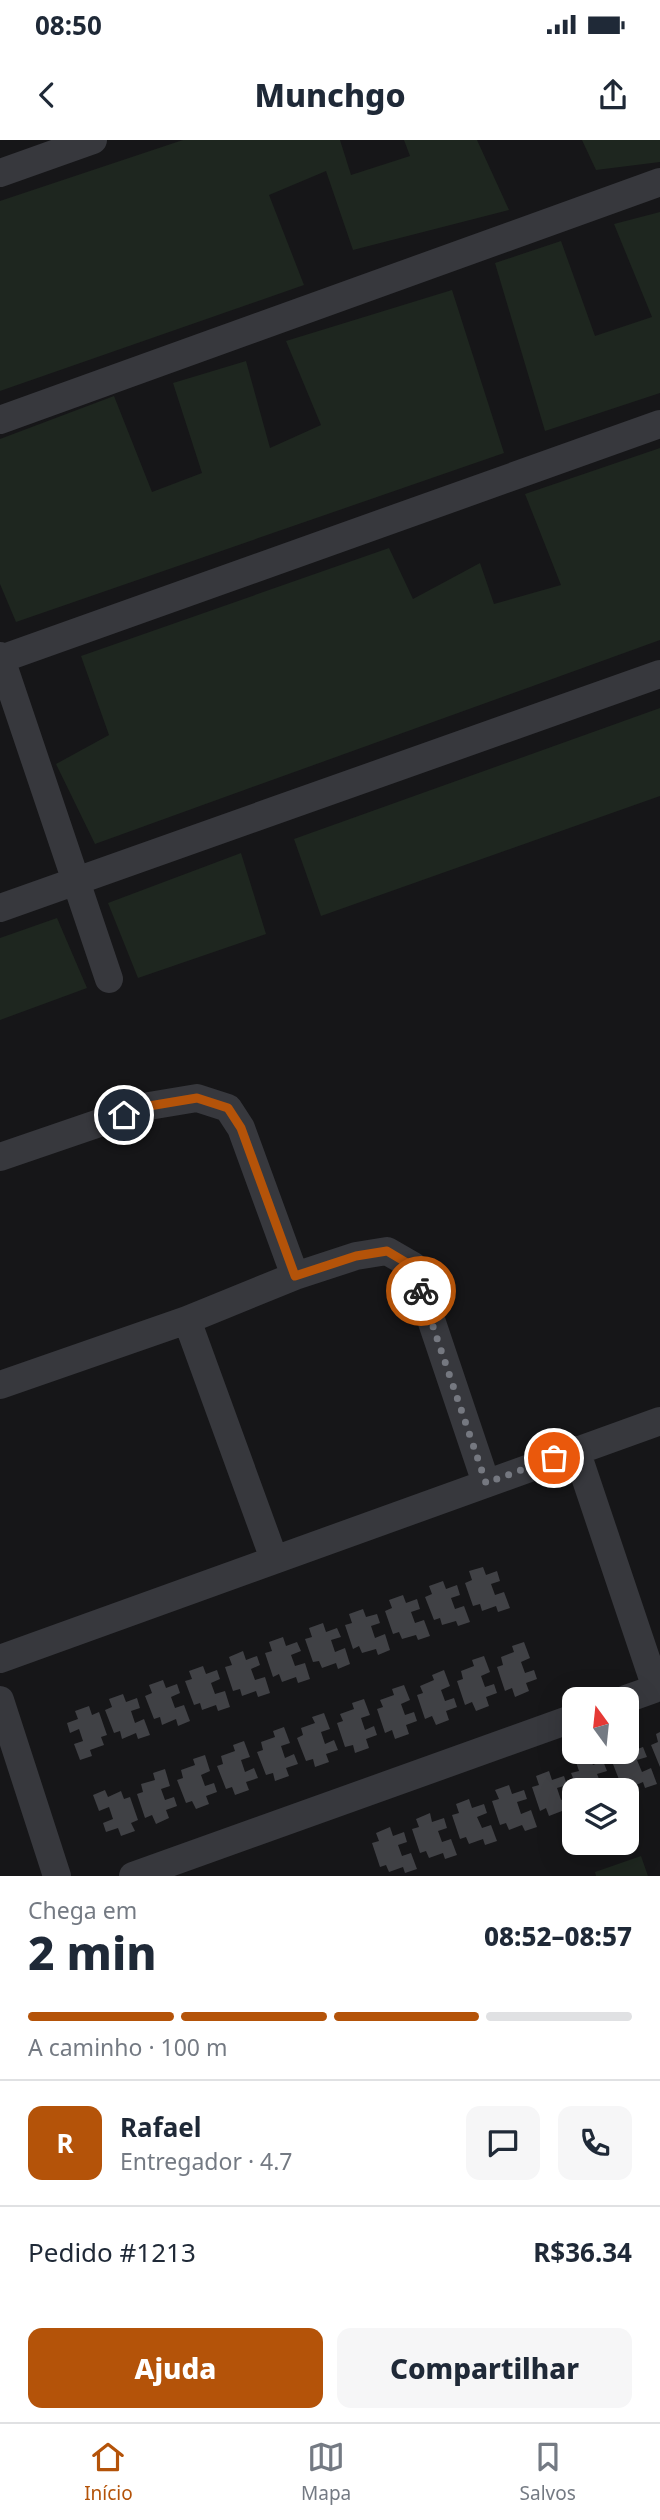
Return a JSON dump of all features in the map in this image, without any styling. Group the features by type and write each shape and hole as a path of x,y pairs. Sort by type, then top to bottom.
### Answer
{"street":[{"path":"0,173 93,140"},
{"path":"0,420 660,182"},
{"path":"109,979 1,657 660,424"},
{"path":"0,908 660,674"},
{"path":"0,1157 149,1106 197,1098 228,1108 241,1128 295,1276"},
{"path":"0,1385 187,1321 295,1276 356,1256 387,1251 412,1266 486,1483"},
{"path":"187,1321 274,1559"},
{"path":"0,1659 660,1421"},
{"path":"576,1450 658,1688 639,1695"},
{"path":"0,1700 57,1876"},
{"path":"133,1876 562,1722"}],"shaded area":[{"path":"183,140 340,140 351,175 410,156 404,140 477,140 509,210 353,250 326,171 269,195 304,285 0,391 0,201"},
{"path":"582,140 660,140 660,162 596,170"},
{"path":"660,212 660,393 545,431 495,263 561,241 595,336 652,317 614,224"},
{"path":"452,290 504,453 16,622 0,584 0,439 114,396 152,492 202,473 173,383 246,361 270,448 321,425 286,341"},
{"path":"660,448 660,640 95,844 56,764 109,735 81,656 389,548 413,599 480,563 494,604 561,585 525,494"},
{"path":"660,708 660,796 321,916 294,839"},
{"path":"241,853 266,934 138,978 108,903"},
{"path":"57,918 87,988 0,1020 0,938"},
{"path":"641,1856 648,1876 596,1876 595,1872"}],"building":[{"path":"483,1567 486,1575 497,1571 500,1581 491,1584 495,1595 504,1592 510,1608 498,1612 496,1606 482,1611 480,1604 473,1606 465,1583 472,1580 469,1571"},
{"path":"443,1581 446,1589 457,1585 460,1595 451,1598 455,1609 464,1606 470,1622 458,1626 456,1621 442,1625 440,1618 434,1620 425,1597 432,1594 429,1586"},
{"path":"403,1595 406,1603 417,1599 420,1609 411,1612 415,1623 424,1620 430,1636 418,1640 416,1635 402,1639 399,1632 393,1634 385,1611 392,1608 389,1600"},
{"path":"363,1609 366,1617 377,1614 380,1623 371,1626 375,1638 385,1634 390,1650 378,1655 376,1649 362,1653 359,1646 353,1649 345,1625 352,1623 349,1614"},
{"path":"323,1623 326,1632 337,1628 341,1637 331,1640 335,1652 345,1648 350,1664 338,1669 336,1663 322,1668 319,1661 313,1662 305,1639 312,1637 309,1628"},
{"path":"283,1637 286,1646 297,1642 301,1651 291,1655 295,1666 305,1663 310,1679 298,1683 296,1677 282,1682 279,1674 273,1677 265,1653 272,1651 269,1642"},
{"path":"524,1642 530,1658 521,1662 525,1673 534,1670 537,1679 526,1683 529,1691 515,1697 512,1688 505,1691 497,1667 503,1665 501,1657 514,1652 512,1646"},
{"path":"243,1651 246,1660 257,1656 260,1665 251,1669 255,1680 265,1677 270,1693 258,1697 256,1691 242,1696 240,1689 233,1691 225,1667 232,1665 229,1657"},
{"path":"484,1656 490,1672 481,1676 485,1687 494,1684 497,1693 486,1697 489,1706 476,1711 472,1702 465,1705 457,1681 463,1679 461,1671 474,1666 472,1660"},
{"path":"203,1666 206,1674 217,1670 220,1679 211,1683 215,1694 225,1691 230,1707 218,1711 216,1705 202,1710 200,1703 194,1705 185,1681 192,1679 189,1671"},
{"path":"444,1670 450,1686 441,1690 445,1701 454,1698 457,1707 446,1711 449,1720 436,1725 432,1716 425,1719 417,1695 423,1693 420,1686 434,1680 432,1675"},
{"path":"163,1680 166,1688 177,1684 180,1693 171,1697 175,1708 184,1705 190,1721 178,1726 176,1719 162,1725 160,1717 154,1719 145,1696 152,1693 149,1685"},
{"path":"404,1685 410,1700 401,1704 405,1715 414,1712 417,1721 406,1725 409,1734 395,1739 392,1730 385,1733 377,1709 383,1707 380,1700 394,1695 392,1689"},
{"path":"123,1694 126,1702 137,1698 140,1708 131,1711 135,1723 144,1719 150,1735 138,1739 136,1733 122,1739 120,1731 114,1733 105,1710 112,1707 109,1699"},
{"path":"364,1699 370,1715 361,1718 365,1730 374,1726 377,1735 366,1739 369,1748 355,1753 353,1745 345,1747 337,1723 343,1721 340,1714 354,1709 352,1703"},
{"path":"89,1706 92,1715 99,1712 107,1735 101,1737 104,1745 90,1750 92,1756 80,1760 74,1744 83,1741 79,1729 70,1733 67,1723 78,1719 75,1711"},
{"path":"324,1713 330,1729 321,1732 325,1744 334,1740 338,1750 326,1754 329,1762 315,1767 313,1759 306,1761 297,1738 303,1735 301,1728 315,1723 312,1717"},
{"path":"284,1727 290,1743 281,1746 285,1758 294,1754 298,1764 286,1768 289,1776 275,1781 273,1773 266,1775 257,1752 263,1750 261,1742 275,1737 273,1731"},
{"path":"660,1732 660,1767 651,1745 658,1742 656,1734"},
{"path":"244,1741 250,1757 241,1760 245,1772 254,1768 258,1778 246,1782 249,1790 235,1795 232,1787 226,1789 217,1766 223,1764 221,1756 235,1751 233,1745"},
{"path":"643,1747 647,1757 639,1759 639,1748"},
{"path":"205,1755 210,1771 201,1775 205,1786 214,1783 217,1792 206,1796 209,1804 196,1809 192,1801 186,1803 177,1780 183,1778 181,1770 195,1765 193,1759"},
{"path":"577,1764 604,1764 607,1771 597,1774 599,1778 573,1778 571,1773 579,1771"},
{"path":"613,1764 639,1764 642,1772 651,1768 657,1784 645,1788 643,1782 639,1784 639,1778 618,1778"},
{"path":"165,1769 170,1786 161,1789 165,1800 174,1797 177,1806 166,1810 169,1818 156,1824 152,1815 145,1818 137,1794 143,1792 141,1784 155,1780 153,1773"},
{"path":"549,1771 552,1780 564,1776 562,1786 557,1788 562,1800 562,1811 549,1816 546,1808 540,1811 532,1787 539,1785 536,1776"},
{"path":"509,1785 512,1794 524,1790 527,1799 517,1802 521,1814 531,1810 537,1827 525,1831 522,1825 509,1830 506,1823 500,1825 492,1801 499,1799 495,1790"},
{"path":"105,1790 108,1797 121,1791 124,1799 130,1797 138,1820 131,1823 135,1831 121,1836 118,1828 106,1832 103,1823 113,1819 109,1807 99,1811 93,1795"},
{"path":"469,1799 472,1808 484,1804 487,1813 477,1817 482,1828 491,1825 497,1841 485,1845 483,1839 469,1844 466,1837 460,1839 452,1815 459,1813 456,1804"},
{"path":"430,1813 432,1822 444,1818 447,1828 438,1831 442,1842 451,1839 457,1855 445,1859 443,1853 429,1858 426,1851 420,1853 412,1829 419,1827 416,1819"},
{"path":"390,1827 393,1836 404,1832 407,1842 398,1845 402,1856 411,1853 417,1869 405,1873 403,1867 389,1872 386,1865 380,1867 372,1843 379,1841 376,1833"}],"way so far":[{"path":"421,1291 486,1483 554,1458"}],"route":[{"path":"124,1115 149,1106 197,1098 228,1108 241,1128 295,1276 356,1256 387,1251 412,1266 421,1291"}]}
